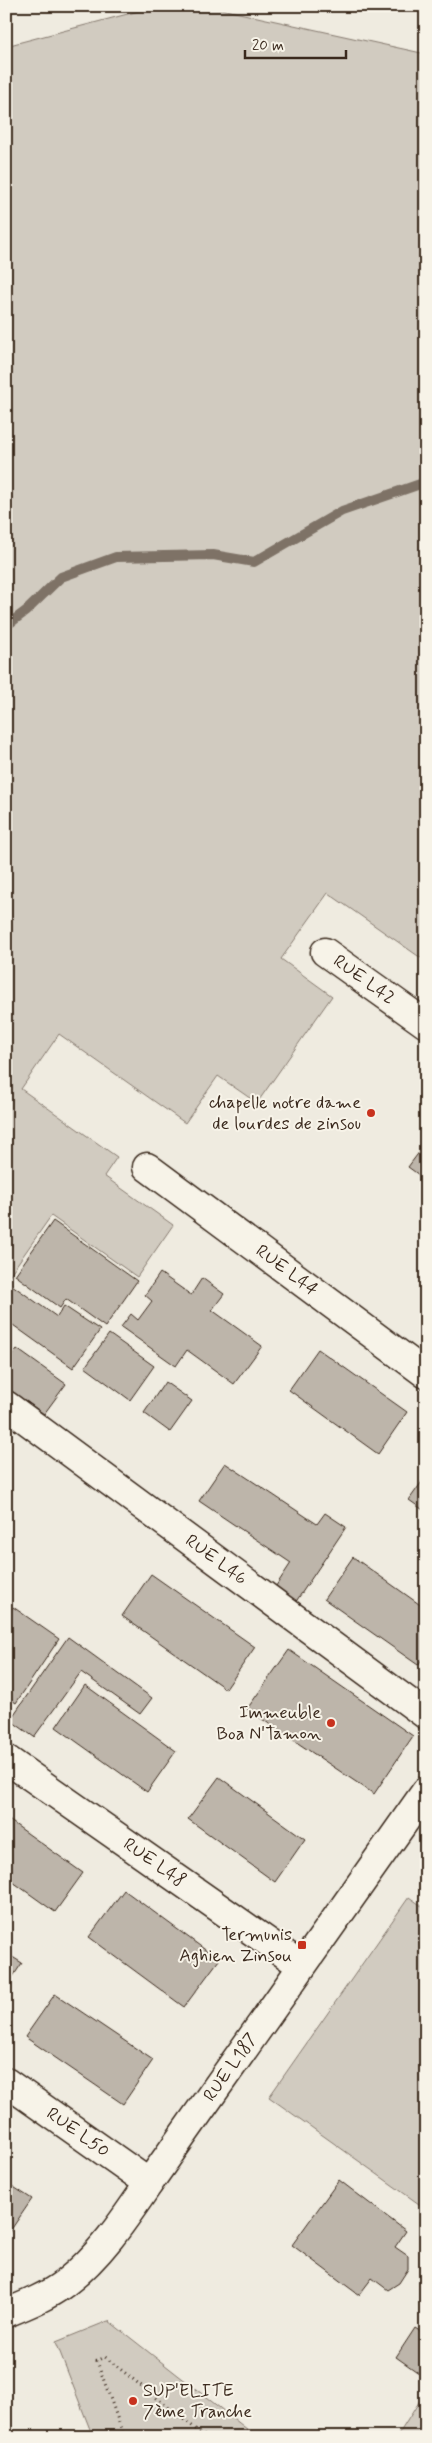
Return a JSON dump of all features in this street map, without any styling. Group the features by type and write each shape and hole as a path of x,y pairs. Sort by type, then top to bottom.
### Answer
{"street":[{"name":"RUE L42","path":"325,952 426,1024"},
{"name":"RUE L44","path":"147,1167 426,1374"},
{"name":"RUE L46","path":"6,1405 426,1716"},
{"name":"RUE L48","path":"6,1759 302,1966"},
{"name":"RUE L187","path":"6,2313 63,2284 90,2261 118,2229 426,1790"},
{"name":"RUE L50","path":"6,2082 149,2183"}],"path":[{"path":"124,2437 97,2361 105,2357 206,2437"}],"shaded area":[{"path":"158,6 207,6 426,54 426,951 421,958 328,893 281,959 332,996 257,1103 218,1076 185,1123 59,1034 21,1089 117,1157 104,1176 173,1225 137,1277 51,1216 6,1280 6,46"},
{"path":"409,1897 426,1909 426,2209 269,2097"},
{"path":"109,2321 257,2437 93,2437 56,2342"},
{"path":"426,2391 426,2437 397,2437"}],"building":[{"path":"426,1143 426,1180 408,1167"},
{"path":"53,1221 137,1281 105,1327 66,1299 60,1308 15,1275"},
{"path":"160,1273 191,1295 202,1278 224,1294 212,1310 262,1346 234,1384 187,1350 176,1366 121,1327 131,1314 138,1320 152,1301 145,1295"},
{"path":"12,1285 57,1317 64,1306 100,1330 73,1368 6,1320 6,1294"},
{"path":"109,1334 154,1366 130,1400 85,1367"},
{"path":"17,1349 66,1384 44,1414 6,1387 6,1363"},
{"path":"318,1349 407,1412 378,1454 289,1390"},
{"path":"165,1382 192,1401 170,1432 144,1413"},
{"path":"225,1463 317,1524 325,1513 346,1527 293,1606 272,1592 291,1563 199,1501"},
{"path":"426,1476 426,1512 409,1500"},
{"path":"353,1557 426,1609 426,1654 418,1665 324,1599"},
{"path":"151,1574 255,1647 226,1689 122,1616"},
{"path":"13,1607 59,1639 16,1703 6,1696 6,1618"},
{"path":"68,1637 152,1698 140,1714 81,1672 34,1737 10,1720"},
{"name":"Immeuble Boa N'Tamon","path":"289,1650 413,1736 374,1794 247,1709"},
{"path":"85,1685 176,1751 147,1792 56,1727"},
{"path":"219,1777 305,1839 275,1882 188,1819"},
{"path":"6,1818 83,1873 55,1912 6,1877"},
{"path":"124,1890 219,1960 184,2007 89,1937"},
{"path":"6,1953 22,1963 6,1987"},
{"path":"55,1994 153,2060 123,2104 25,2037"},
{"path":"339,2180 406,2231 395,2247 408,2256 408,2269 399,2283 388,2290 372,2278 359,2295 292,2245"},
{"path":"6,2182 32,2199 6,2237"},
{"path":"415,2328 426,2335 426,2372 423,2376 396,2357"}],"waterway":[{"path":"6,626 26,611 61,577 116,557 213,555 254,562 342,511 426,482"}],"place":[{"name":"chapelle notre dame de lourdes de zinsou","path":"371,1113"},
{"name":"Immeuble Boa N'Tamon","path":"331,1723"},
{"name":"Termunis Aghien Zinsou","path":"302,1945"},
{"name":"SUP'ELITE 7ème Tranche","path":"133,2401"}]}
